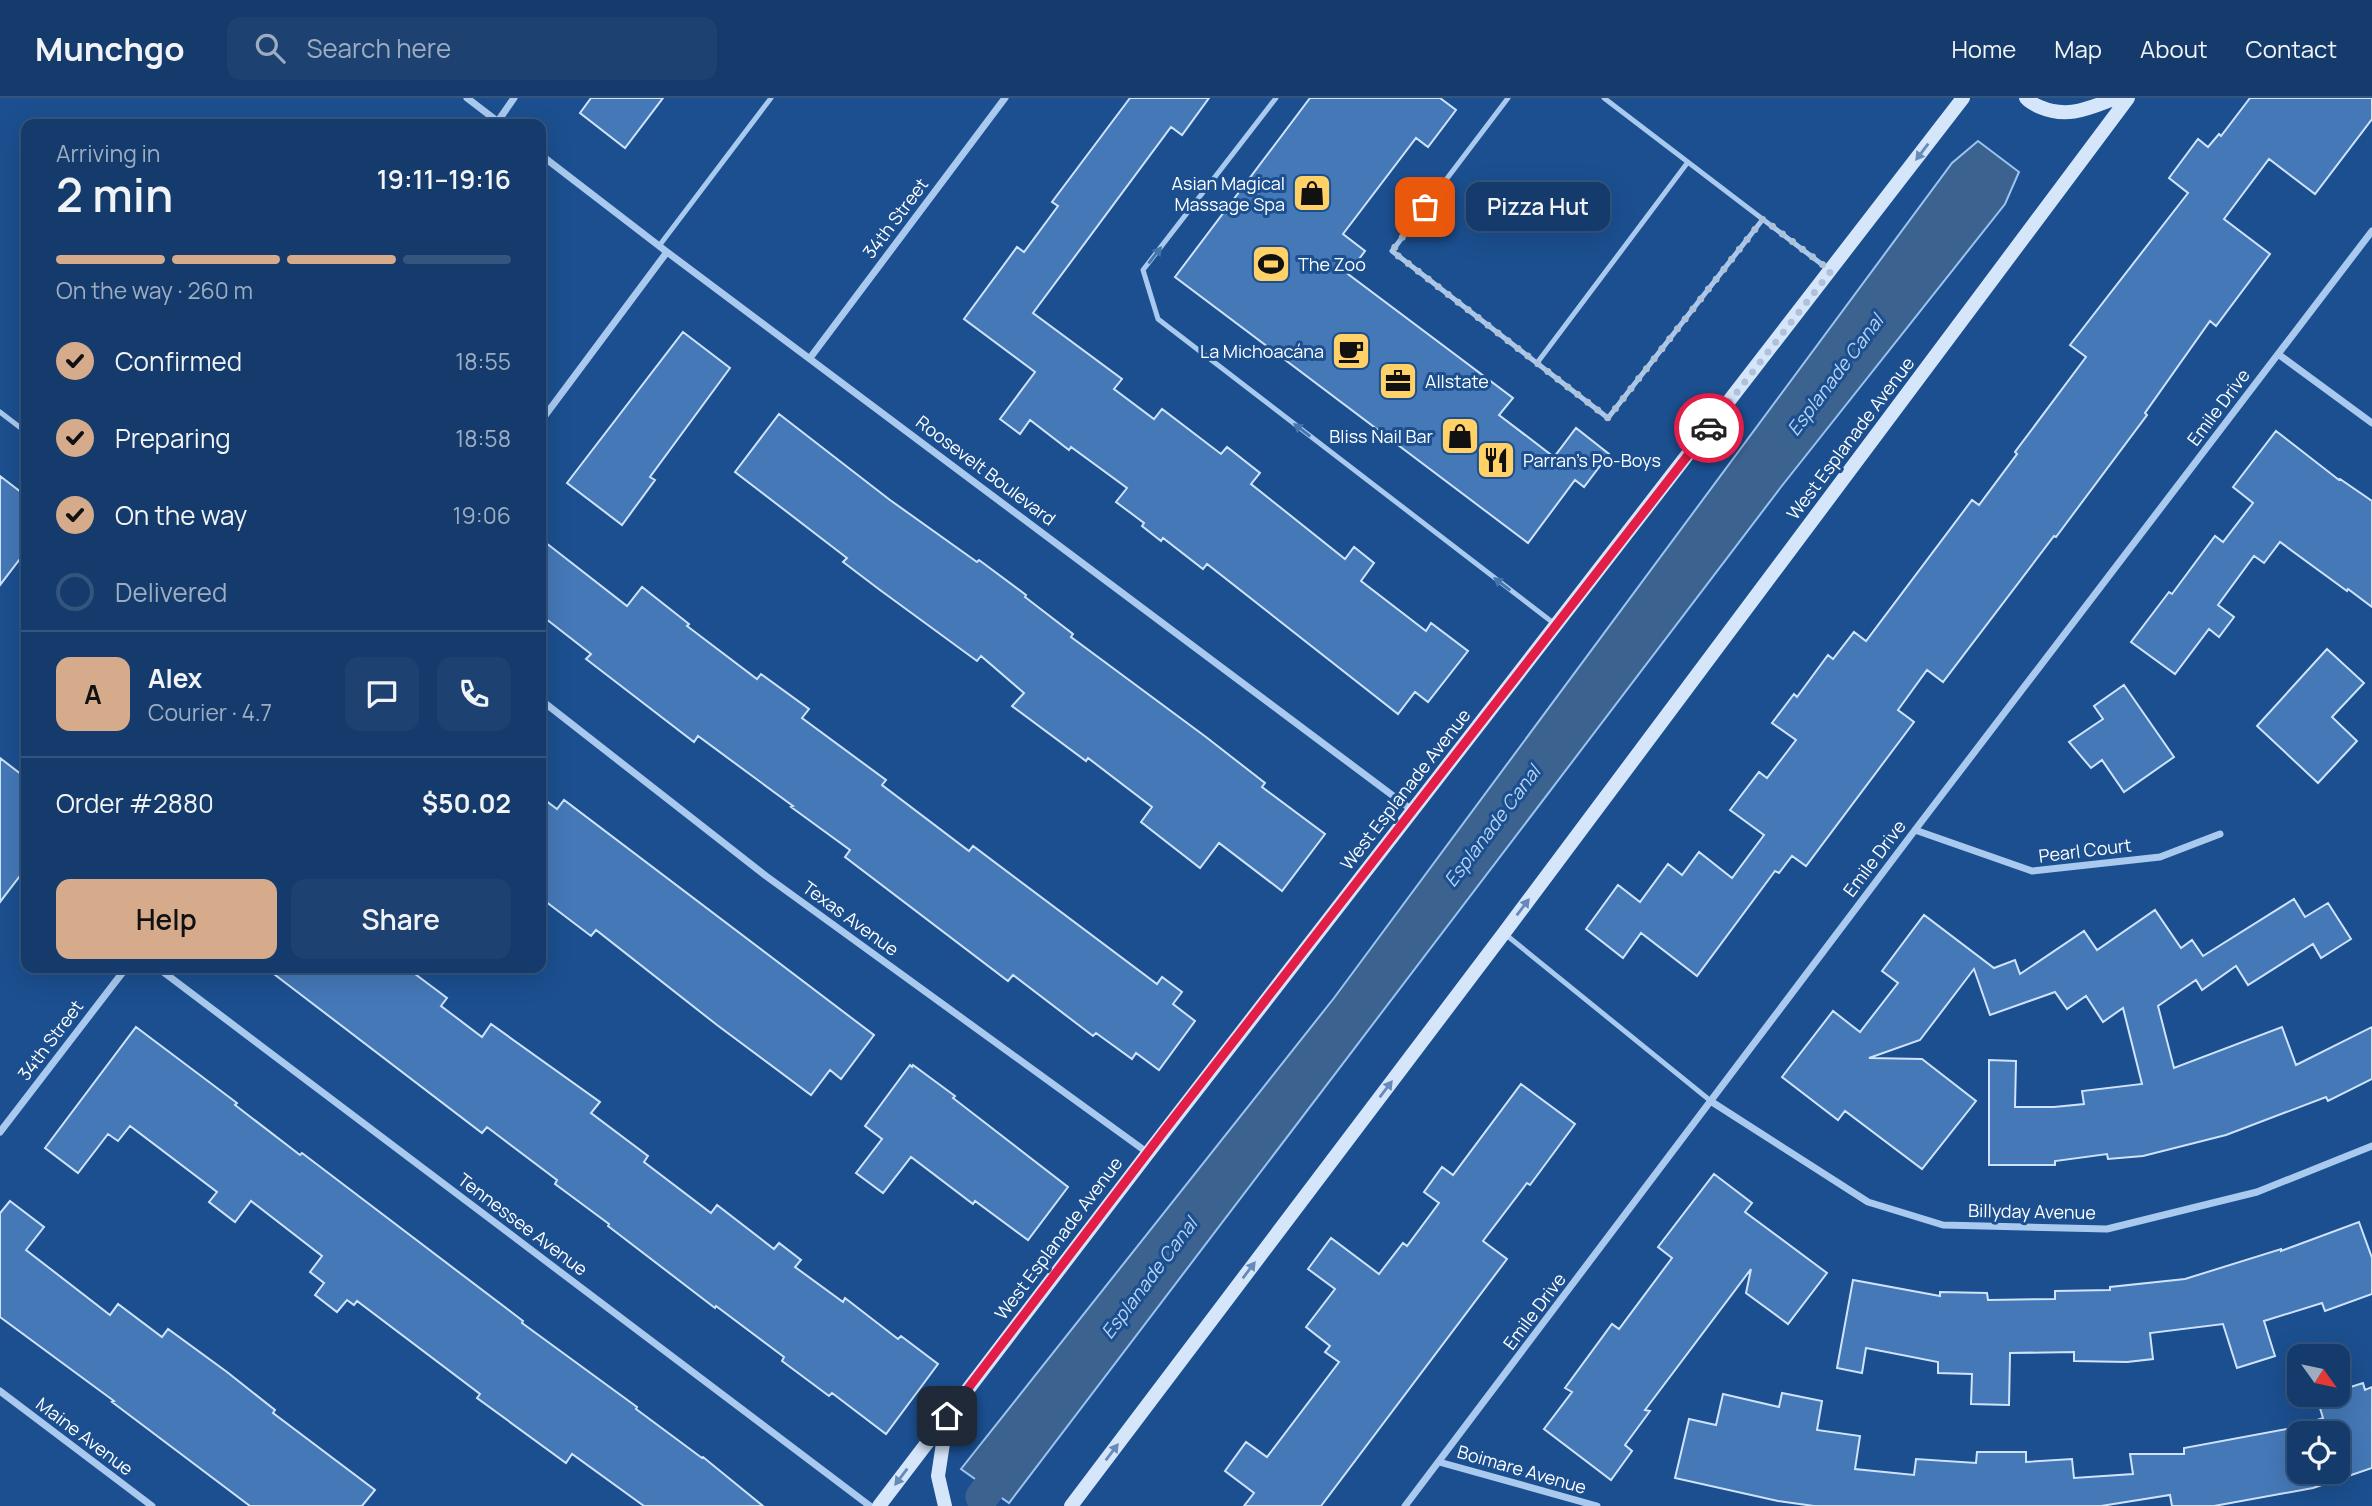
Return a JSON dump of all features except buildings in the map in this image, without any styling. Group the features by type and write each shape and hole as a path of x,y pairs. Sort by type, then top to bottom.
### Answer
{"main road":[{"name":"West Esplanade Avenue","path":"879,1506 1412,810 1963,98"},
{"path":"2026,98 2029,102 2055,113 2078,111 2116,98"},
{"name":"West Esplanade Avenue","path":"1070,1506 1504,933 2128,98"},
{"path":"946,1506 938,1476 947,1416"}],"street":[{"path":"467,98 494,119"},
{"path":"501,119 514,98"},
{"name":"34th Street","path":"810,358 1005,98"},
{"name":"Roosevelt Boulevard","path":"546,159 1412,810"},
{"name":"Emile Drive","path":"1405,1506 1915,830 2372,231"},
{"path":"546,414 667,252"},
{"path":"2278,354 2372,424"},
{"name":"Texas Avenue","path":"546,704 766,876 1148,1153"},
{"name":"Pearl Court","path":"1915,830 2032,872 2160,857 2220,834"},
{"name":"34th Street","path":"0,1132 122,973"},
{"name":"Tennessee Avenue","path":"165,973 870,1506"},
{"name":"Billyday Avenue","path":"1712,1101 1868,1202 1943,1225 2107,1228 2257,1192 2372,1146"},
{"name":"Maine Avenue","path":"0,1391 152,1506"},
{"name":"Boimare Avenue","path":"1439,1462 1597,1506"}],"lane":[{"path":"659,246 771,98"},
{"path":"1276,98 1143,270 1158,319 1556,625"},
{"path":"1508,98 1392,251 1608,418 1763,219"},
{"path":"1604,98 1831,271"},
{"path":"1615,106 1621,98"},
{"path":"1537,363 1688,162"},
{"path":"0,412 21,428"},
{"path":"1504,933 1712,1101"}],"water":[{"path":"1978,141 2019,172 2005,204 1781,487 1009,1503 961,1469 1334,998 1952,163"}],"waterway":[{"name":"Esplanade Canal","path":"982,1497 1015,1453"}],"way so far":[{"path":"1425,207 1392,251 1608,418 1763,219 1831,271 1709,428"}],"place":[{"name":"Asian Magical Massage Spa","path":"1312,193"},
{"name":"Pizza Hut","path":"1425,207"},
{"name":"The Zoo","path":"1271,264"},
{"name":"La Michoacána","path":"1351,351"},
{"name":"Allstate","path":"1398,381"},
{"name":"Bliss Nail Bar","path":"1460,436"},
{"name":"Parran's Po-Boys","path":"1496,460"}],"route":[{"path":"947,1416 1164,1131 1709,428"}]}
